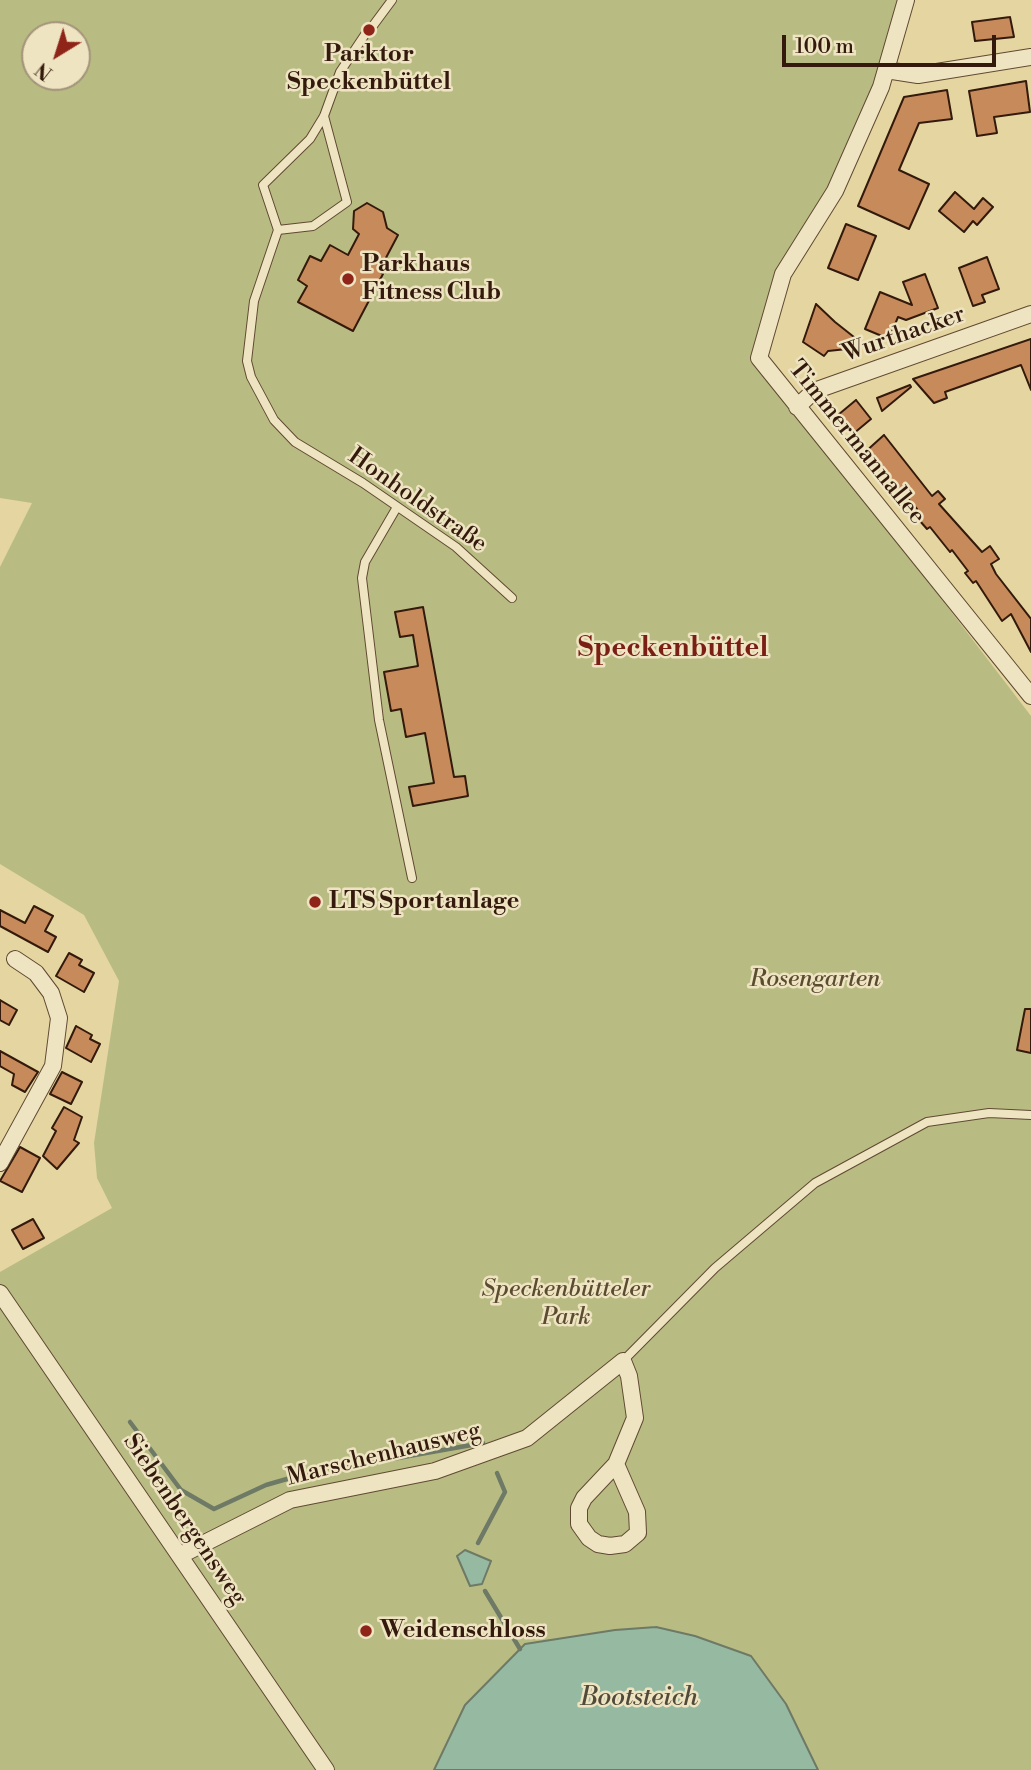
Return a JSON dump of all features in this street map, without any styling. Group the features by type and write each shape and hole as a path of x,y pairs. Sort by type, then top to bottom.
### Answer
{"street":[{"name":"Timmermannallee","path":"906,0 886,70 835,191 783,274 759,358 1031,696"},
{"path":"886,70 918,75 1031,57"},
{"name":"Wurthacker","path":"797,407 814,391 1031,314"},
{"path":"0,1163 53,1066 59,1018 51,993 36,973 15,959"},
{"name":"Siebenbergensweg","path":"1,1297 181,1555 326,1770"},
{"path":"616,1464 637,1512 638,1533 625,1544 610,1546 598,1544 589,1538 579,1524 579,1508 584,1498 616,1464 635,1418 629,1376 623,1361"},
{"name":"Marschenhausweg","path":"181,1555 290,1500 435,1471 527,1438 623,1361"}],"lane":[{"path":"324,116 347,202 313,226 278,230 263,185 296,156 324,116 341,72 392,0"},
{"name":"Honholdstraße","path":"278,230 254,302 247,361 260,397 274,420 295,442 456,547 512,598"},
{"path":"397,507 365,562 362,578 379,720 412,878"},
{"name":"Marschenhausweg","path":"623,1361 715,1268 815,1183 927,1122 989,1113 1031,1115"}],"green space":[{"name":"Speckenbütteler Park","path":"0,0 903,0 878,87 833,190 781,273 757,358 1031,716 1031,1770 0,1770 0,1272 112,1208 97,1178 94,1143 119,981 84,915 0,864 0,567 32,503 0,498"}],"water":[{"path":"465,1550 491,1561 482,1584 470,1586 457,1556"},
{"name":"Bootsteich","path":"656,1627 695,1636 751,1656 786,1704 818,1770 434,1770 465,1705 525,1644 615,1630"}],"building":[{"path":"1010,17 1014,37 975,41 972,22"},
{"path":"1026,81 1030,112 994,117 997,133 977,136 969,91"},
{"path":"947,90 952,119 919,123 899,170 929,184 909,229 858,206 904,97"},
{"path":"955,192 974,209 983,198 993,207 977,225 973,221 964,232 939,211"},
{"path":"367,203 383,212 387,228 398,235 379,271 383,274 353,331 298,302 307,286 298,280 310,256 321,261 330,245 348,255 359,234 353,229 354,211"},
{"path":"846,224 876,236 858,280 828,268"},
{"path":"987,257 999,289 982,295 985,302 973,306 959,268"},
{"path":"925,274 938,308 906,320 898,317 889,339 865,329 880,292 912,305 903,282"},
{"path":"816,304 859,341 847,349 828,351 824,356 803,342"},
{"path":"1031,339 1031,390 1021,365 945,392 947,398 934,403 913,379"},
{"path":"910,385 911,387 882,411 877,398"},
{"path":"856,400 871,419 853,434 838,420 841,418 838,415"},
{"path":"884,435 932,496 938,491 945,499 939,504 982,552 990,546 999,559 991,564 996,574 1031,619 1031,652 1011,614 1002,621 976,581 973,583 965,573 968,571 952,550 950,552 930,527 927,529 912,512 917,509 902,492 899,495 864,453"},
{"path":"423,607 454,777 465,776 468,796 413,806 409,787 434,783 425,733 406,737 401,709 391,711 384,672 418,666 413,635 400,637 395,612"},
{"path":"34,906 53,916 45,931 56,937 48,952 0,926 0,910 25,923"},
{"path":"69,953 82,960 79,965 94,973 84,992 56,976"},
{"path":"0,1000 17,1010 9,1025 0,1020"},
{"path":"1025,1009 1031,1009 1031,1053 1017,1050"},
{"path":"76,1026 92,1035 90,1039 100,1044 91,1062 66,1048"},
{"path":"0,1051 38,1072 25,1092 12,1085 14,1074 0,1066"},
{"path":"62,1072 82,1082 71,1104 50,1094"},
{"path":"64,1107 82,1117 74,1140 79,1143 57,1169 43,1156 56,1131 52,1128"},
{"path":"20,1147 40,1158 22,1192 0,1181"},
{"path":"33,1219 44,1238 23,1249 12,1230"}],"waterway":[{"path":"130,1422 181,1490 214,1509 266,1485 332,1466"},
{"path":"345,1464 392,1459 483,1443"},
{"path":"478,1543 505,1492 497,1473"},
{"path":"485,1591 520,1649"}],"place":[{"name":"Parktor Speckenbüttel","path":"369,30"},
{"name":"Parkhaus Fitness Club","path":"348,279"},
{"name":"LTS Sportanlage","path":"315,902"},
{"name":"Weidenschloss","path":"366,1631"}],"district":[{"name":"Speckenbüttel","path":"673,649"}],"park label":[{"name":"Rosengarten","path":"815,980"}]}
